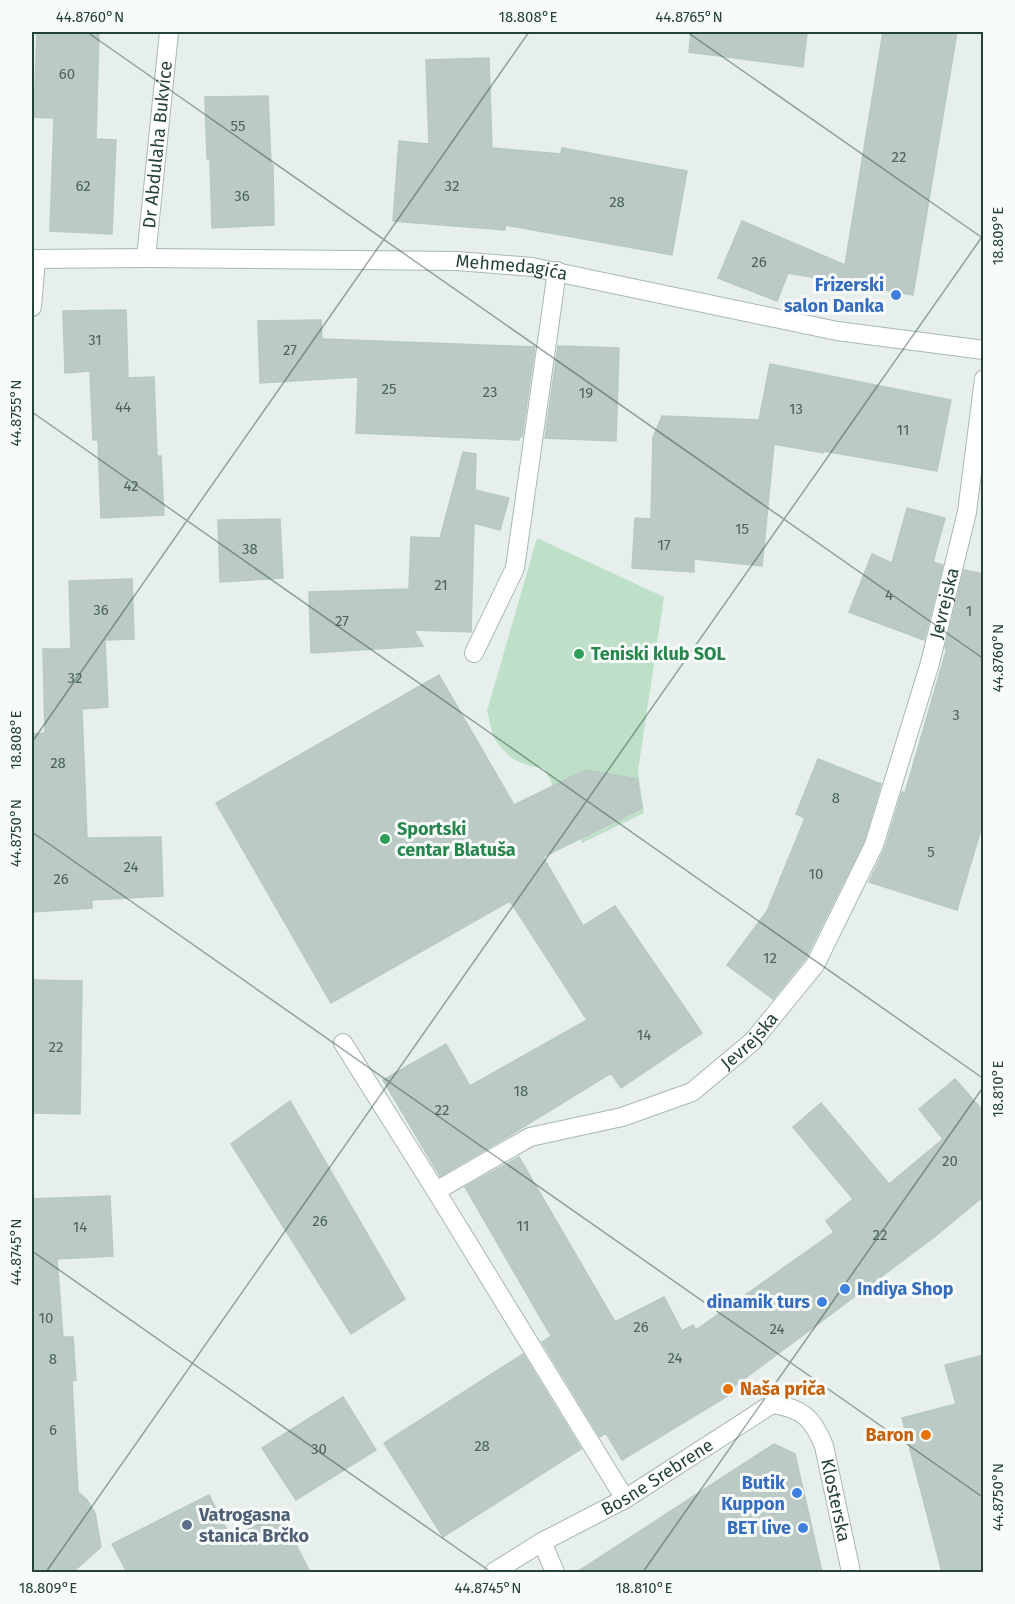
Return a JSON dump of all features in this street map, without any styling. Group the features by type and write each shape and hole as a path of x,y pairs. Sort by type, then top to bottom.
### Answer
{"street":[{"name":"Dr Abdulaha Bukvice","path":"146,258 169,32"},
{"name":"Mehmedagića","path":"34,259 458,261 532,267 837,331 984,350"},
{"path":"32,307 34,259"},
{"path":"474,653 515,568 557,272"},
{"name":"Jevrejska","path":"436,1191 530,1137 622,1117 692,1092 753,1041 815,964 874,845 930,663 967,512 984,379"},
{"path":"343,1043 625,1499"},
{"name":"Bosne Srebrene","path":"494,1572 542,1542 625,1499 772,1404 788,1406 804,1414 817,1429"},
{"name":"Klosterska","path":"817,1429 824,1446 851,1572"},
{"path":"542,1542 555,1572"}],"green space":[{"name":"Teniski klub SOL","path":"537,538 664,597 638,771 644,813 582,843 544,768 522,763 505,752 494,736 487,711"}],"building":[{"path":"37,32 99,32 96,139 116,140 112,234 50,231 54,118 34,117"},
{"path":"691,32 807,32 803,67 689,52"},
{"path":"883,32 957,32 913,295 788,273 777,301 718,278 742,221 845,265"},
{"path":"489,58 492,148 561,154 562,148 687,171 672,255 505,225 505,230 393,221 399,141 429,144 426,60"},
{"path":"268,96 274,225 212,228 205,97"},
{"path":"126,310 128,378 154,377 157,456 161,456 164,515 101,518 98,440 93,440 90,371 65,373 63,311"},
{"path":"321,320 322,339 535,347 522,437 519,437 519,440 356,433 358,377 260,383 258,321"},
{"path":"558,346 619,348 616,441 545,438"},
{"path":"770,364 951,400 937,471 774,444 762,566 694,559 694,572 632,568 635,518 651,519 653,438 662,416 759,420"},
{"path":"463,452 476,454 475,490 509,498 500,530 474,523 471,632 414,630 423,646 311,653 309,592 409,589 411,537 440,538"},
{"path":"907,508 945,518 933,562 943,565 924,640 849,612 872,554 892,563"},
{"path":"280,519 283,578 220,582 218,520"},
{"path":"964,570 984,574 984,819 957,910 869,882 885,848 902,792 905,793 947,648 945,648"},
{"path":"132,579 134,639 105,640 108,707 82,709 87,838 161,837 163,896 92,900 92,908 32,912 32,734 45,733 43,649 71,649 69,581"},
{"name":"Sportski centar Blatuša","path":"439,675 514,805 585,770 637,779 642,808 543,857 583,926 615,906 702,1033 621,1088 611,1073 440,1176 383,1080 446,1044 470,1086 587,1020 510,901 331,1003 216,803"},
{"path":"818,759 881,784 864,841 805,959 773,999 727,965 767,911 805,818 796,814"},
{"path":"32,980 82,981 80,1114 32,1113"},
{"path":"955,1079 984,1112 984,1196 933,1238 732,1388 734,1392 622,1460 606,1433 600,1437 542,1342 551,1336 465,1187 519,1157 615,1322 664,1297 682,1331 693,1325 696,1330 834,1232 826,1221 853,1199 793,1127 821,1103 889,1184 943,1139 919,1109"},
{"path":"290,1101 405,1299 351,1334 231,1144"},
{"path":"110,1196 113,1256 57,1259 63,1337 73,1337 76,1380 72,1381 78,1492 87,1500 95,1513 101,1547 75,1570 32,1572 32,1199"},
{"path":"523,1354 581,1449 443,1537 384,1443"},
{"path":"984,1355 984,1572 942,1572 902,1418 956,1404 945,1365"},
{"path":"343,1397 376,1450 296,1500 262,1448"},
{"path":"774,1444 795,1454 822,1572 577,1572"},
{"name":"Vatrogasna stanica Brčko","path":"209,1495 231,1538 280,1513 310,1572 127,1572 112,1544"}],"place":[{"name":"Frizerski salon Danka","path":"896,295"},
{"name":"Teniski klub SOL","path":"579,654"},
{"name":"Sportski centar Blatuša","path":"385,839"},
{"name":"Indiya Shop","path":"845,1289"},
{"name":"dinamik turs","path":"822,1302"},
{"name":"Naša priča","path":"728,1389"},
{"name":"Baron","path":"926,1435"},
{"name":"Butik Kuppon","path":"797,1493"},
{"name":"Vatrogasna stanica Brčko","path":"187,1525"},
{"name":"BET live","path":"803,1528"}]}
